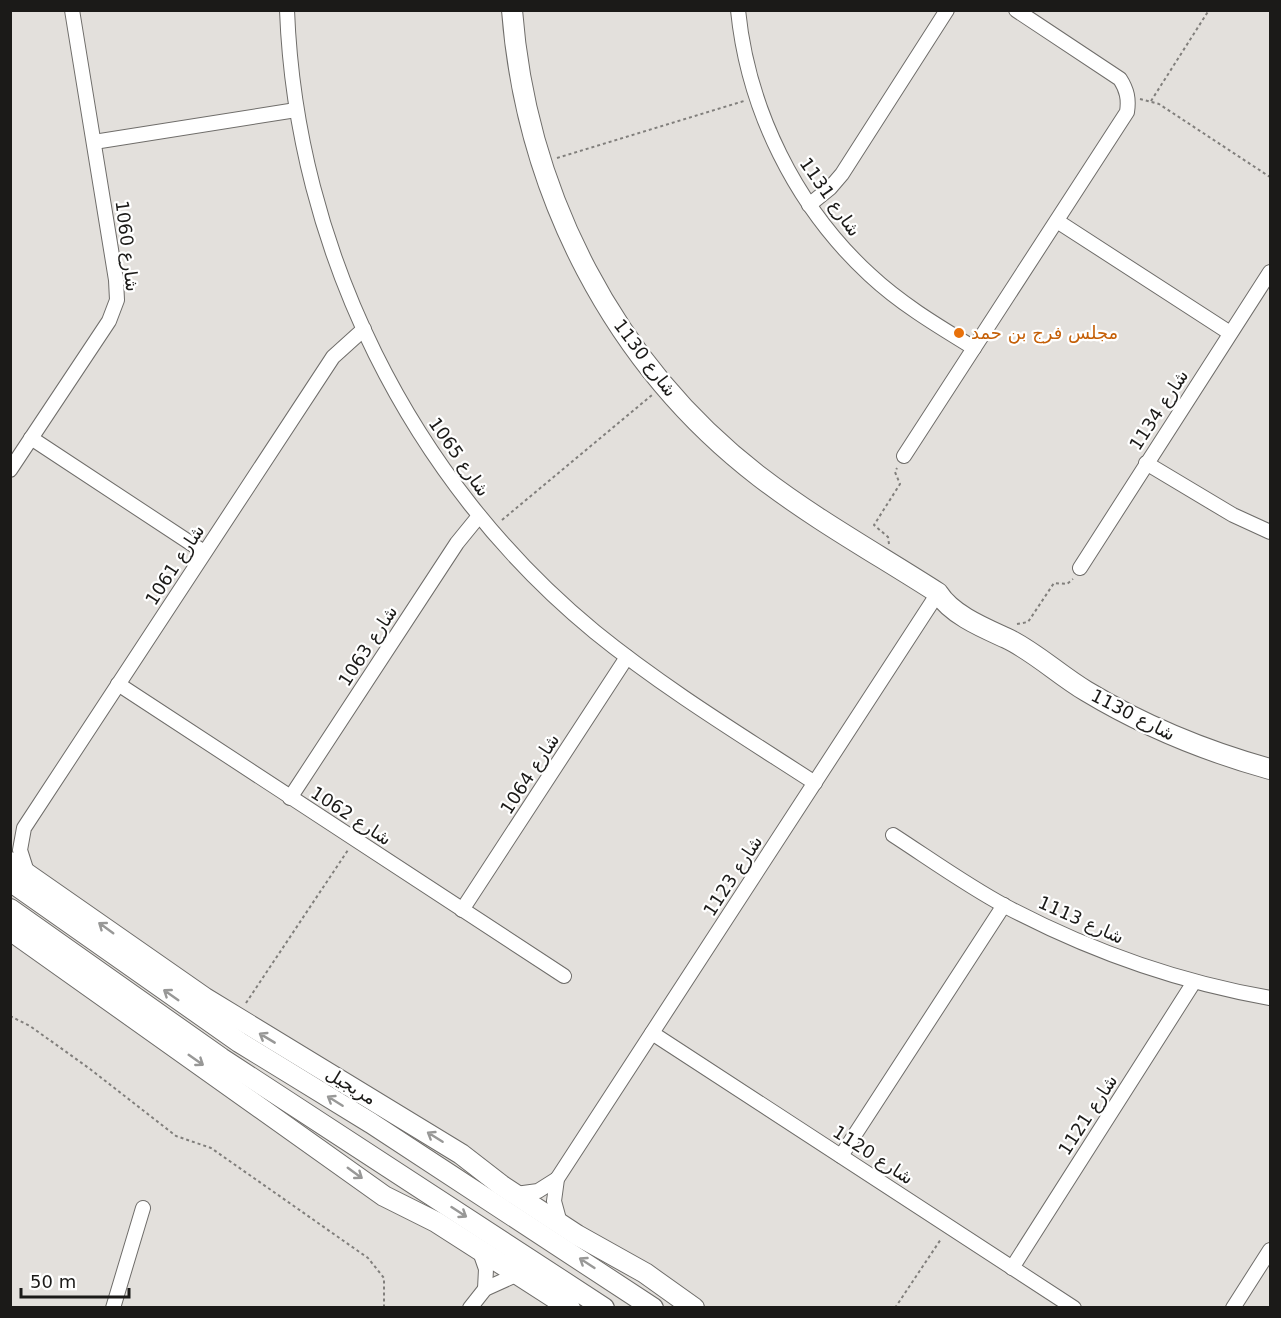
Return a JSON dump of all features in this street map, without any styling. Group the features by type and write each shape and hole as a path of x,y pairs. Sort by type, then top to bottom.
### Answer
{"street":[{"name":"شارع 1060","path":"10,470 109,321 117,300 116,280 72,10"},
{"name":"شارع 1065","path":"287,10 296,110 320,213 364,329 423,438 479,516 560,601 627,657 815,783"},
{"name":"شارع 1130","path":"512,10 520,84 540,163 552,197 583,264 625,335 664,385 699,423 760,477 938,593 949,605 966,617 1006,638 1083,690 1128,715 1192,744 1270,769"},
{"name":"شارع 1131","path":"738,10 743,46 756,97 780,155 809,205 839,244 869,274 899,299 974,348"},
{"path":"809,205 830,188 842,174 947,10"},
{"path":"904,456 1127,112 1129,101 1120,79 1016,10"},
{"path":"94,142 296,110"},
{"path":"1057,221 1230,333"},
{"name":"شارع 1134","path":"1080,567 1270,272"},
{"name":"شارع 1061","path":"16,872 24,828 333,357 364,329"},
{"path":"31,438 204,552"},
{"path":"1146,463 1233,515 1270,532"},
{"name":"شارع 1063","path":"290,798 458,543 479,516"},
{"name":"شارع 1123","path":"557,1179 938,593"},
{"name":"شارع 1064","path":"462,910 627,657"},
{"name":"شارع 1062","path":"118,684 564,976"},
{"name":"شارع 1061","path":"10,837 24,828"},
{"name":"شارع 1113","path":"893,835 1004,905 1103,951 1194,982 1270,998"},
{"name":"مريجيل","path":"16,872 236,1018 436,1138 560,1223 630,1263 694,1308"},
{"name":"مريجيل","path":"16,872 239,1042 371,1123 653,1308"},
{"path":"841,1156 1004,905"},
{"path":"10,909 221,1058 604,1308"},
{"path":"10,930 384,1196 425,1216 570,1308"},
{"name":"شارع 1121","path":"1012,1268 1194,982"},
{"name":"شارع 1120","path":"652,1033 1074,1308"},
{"path":"371,1123 450,1162 489,1176"},
{"path":"396,1173 425,1216"},
{"path":"516,1194 538,1191 557,1179"},
{"path":"557,1179 554,1201 560,1223"},
{"path":"112,1308 143,1208"},
{"path":"597,1246 633,1281 668,1308"},
{"path":"479,1249 486,1269 485,1289"},
{"path":"1233,1308 1270,1252"},
{"path":"470,1308 485,1289 518,1274"}],"path":[{"path":"1151,101 1209,10"},
{"path":"540,163 756,97"},
{"path":"1129,101 1151,101 1270,177"},
{"path":"490,529 664,385"},
{"path":"881,556 890,540 876,529 874,523 900,484 895,470 904,456"},
{"path":"1006,638 1014,625 1028,622 1053,583 1069,584 1080,567"},
{"path":"236,1018 354,840"},
{"path":"10,1016 30,1026 82,1063 177,1136 211,1148 368,1258 384,1278 384,1308"},
{"path":"896,1308 949,1226"}],"place":[{"name":"مجلس فرج بن حمد","path":"959,333"}]}
